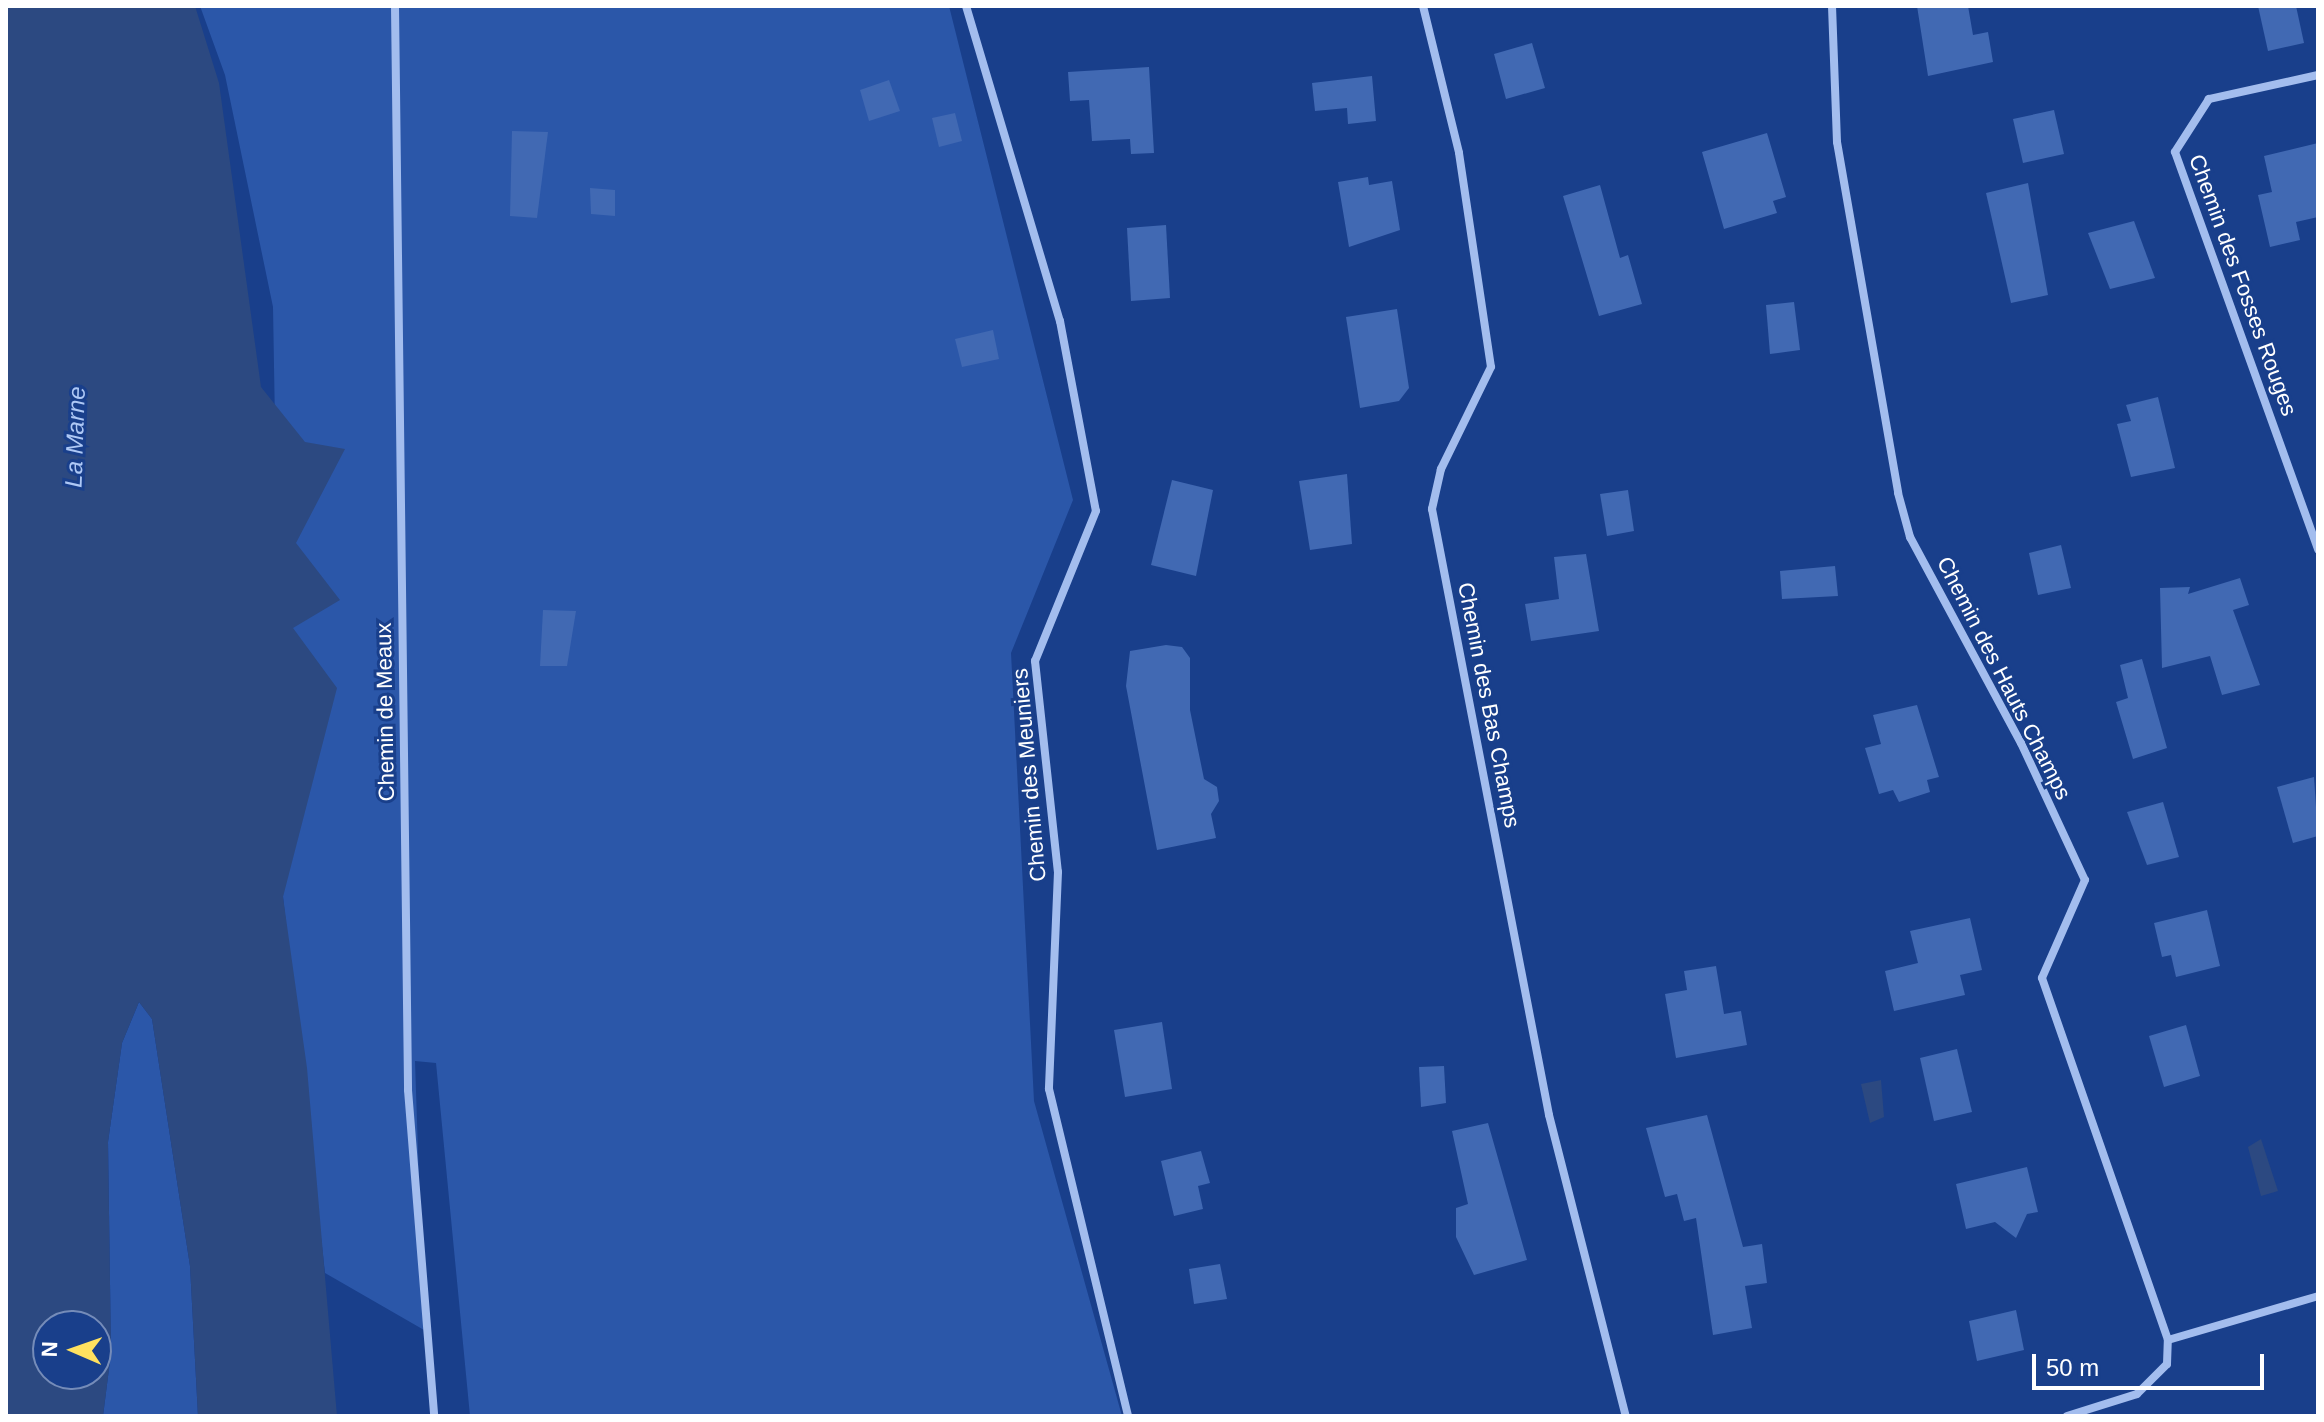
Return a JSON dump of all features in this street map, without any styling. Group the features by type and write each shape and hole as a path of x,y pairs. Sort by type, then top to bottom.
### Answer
{"street":[{"name":"Chemin de Meaux","path":"395,6 408,1090 434,1416"},
{"name":"Chemin des Meuniers","path":"966,6 1060,321 1096,511 1035,661 1058,872 1049,1089 1128,1416"},
{"name":"Chemin des Bas Champs","path":"1423,6 1459,153 1491,367 1441,469 1432,509 1549,1115 1626,1416"},
{"name":"Chemin des Hauts Champs","path":"1832,6 1837,142 1898,493 1910,537 2021,743 2085,880 2042,978 2168,1340"},
{"name":"Chemin des Fosses Rouges","path":"2318,75 2209,99 2175,152 2318,550"},
{"path":"2067,1416 2137,1394 2167,1364 2168,1340 2318,1296"}],"shaded area":[{"path":"200,6 949,6 1073,500 1011,653 1034,1101 1122,1416 470,1416 436,1063 415,1061 424,1330 325,1273 283,897 273,307 225,75"},
{"path":"139,1002 152,1019 190,1266 198,1416 103,1416 106,1390 112,1390 108,1142 122,1043"}],"water":[{"name":"La Marne","path":"6,6 195,6 219,83 261,387 305,442 345,449 296,543 340,600 293,628 337,688 283,897 307,1068 337,1416 198,1416 190,1266 152,1019 139,1002 122,1043 108,1142 110,1310 32,1310 32,1390 106,1390 103,1416 6,1416"},
{"path":"1881,1080 1884,1117 1870,1123 1861,1084"},
{"path":"2261,1139 2278,1191 2261,1196 2248,1147"}],"building":[{"path":"1917,6 1968,6 1973,35 1988,32 1993,62 1928,76"},
{"path":"2258,6 2296,6 2304,43 2268,51"},
{"path":"1532,43 1545,88 1506,99 1494,54"},
{"path":"1149,67 1154,153 1131,154 1130,139 1092,141 1089,100 1070,101 1068,72"},
{"path":"1372,76 1376,121 1348,124 1347,108 1315,111 1312,83"},
{"path":"889,80 900,111 869,121 860,90"},
{"path":"2054,110 2064,154 2023,163 2013,119"},
{"path":"955,113 962,141 939,147 932,118"},
{"path":"512,131 548,132 537,218 510,216"},
{"path":"1767,133 1786,197 1773,201 1777,213 1724,229 1702,152"},
{"path":"2318,143 2318,217 2296,222 2300,240 2270,247 2258,195 2272,192 2264,156"},
{"path":"1368,177 1369,185 1392,181 1400,230 1349,247 1338,182"},
{"path":"2028,183 2048,295 2011,303 1986,193"},
{"path":"1600,185 1620,258 1628,255 1642,304 1599,316 1563,196"},
{"path":"590,188 615,190 615,216 591,214"},
{"path":"2134,221 2155,278 2110,289 2088,233"},
{"path":"1166,225 1170,298 1131,301 1127,228"},
{"path":"1794,302 1800,350 1770,354 1766,305"},
{"path":"1397,309 1409,388 1399,401 1360,408 1346,317"},
{"path":"993,330 999,359 962,367 955,339"},
{"path":"2158,397 2175,468 2131,477 2117,424 2131,421 2126,405"},
{"path":"1347,474 1352,544 1310,550 1299,481"},
{"path":"1172,480 1213,490 1196,576 1151,565"},
{"path":"1628,490 1634,531 1607,536 1600,494"},
{"path":"2061,545 2071,588 2038,595 2029,553"},
{"path":"1586,554 1599,631 1531,641 1525,604 1559,599 1554,557"},
{"path":"1835,566 1838,596 1782,599 1780,571"},
{"path":"2240,578 2249,605 2233,610 2260,685 2222,695 2210,656 2162,668 2160,588 2190,587 2188,594"},
{"path":"543,610 576,611 567,666 540,666"},
{"path":"1166,645 1182,647 1190,658 1190,710 1204,779 1217,787 1219,801 1211,814 1216,838 1157,850 1126,686 1130,651"},
{"path":"2142,659 2167,748 2133,759 2116,702 2128,698 2120,665"},
{"path":"1917,705 1939,777 1927,780 1930,792 1899,802 1893,790 1879,794 1865,748 1881,744 1873,715"},
{"path":"2314,777 2318,836 2293,843 2277,787"},
{"path":"2163,802 2179,857 2147,865 2127,812"},
{"path":"2207,910 2220,966 2176,977 2171,955 2162,957 2154,923"},
{"path":"1970,918 1982,970 1960,975 1965,995 1894,1011 1885,971 1918,963 1910,931"},
{"path":"1716,966 1724,1014 1741,1011 1747,1045 1676,1058 1665,994 1687,990 1684,971"},
{"path":"1162,1022 1172,1089 1125,1097 1114,1030"},
{"path":"2186,1025 2200,1076 2164,1087 2149,1036"},
{"path":"1957,1049 1972,1112 1934,1121 1920,1058"},
{"path":"1444,1066 1446,1103 1421,1107 1419,1067"},
{"path":"1707,1115 1743,1247 1762,1244 1767,1283 1745,1286 1752,1328 1713,1335 1696,1218 1684,1221 1677,1194 1665,1197 1646,1128"},
{"path":"1488,1123 1527,1260 1474,1275 1456,1237 1456,1208 1468,1204 1452,1131"},
{"path":"1201,1151 1210,1183 1198,1186 1203,1209 1174,1216 1161,1161"},
{"path":"2027,1167 2038,1212 2027,1214 2016,1238 1995,1222 1966,1229 1956,1184"},
{"path":"1220,1264 1227,1299 1194,1304 1189,1269"},
{"path":"2016,1310 2024,1350 1977,1361 1969,1321"}]}
